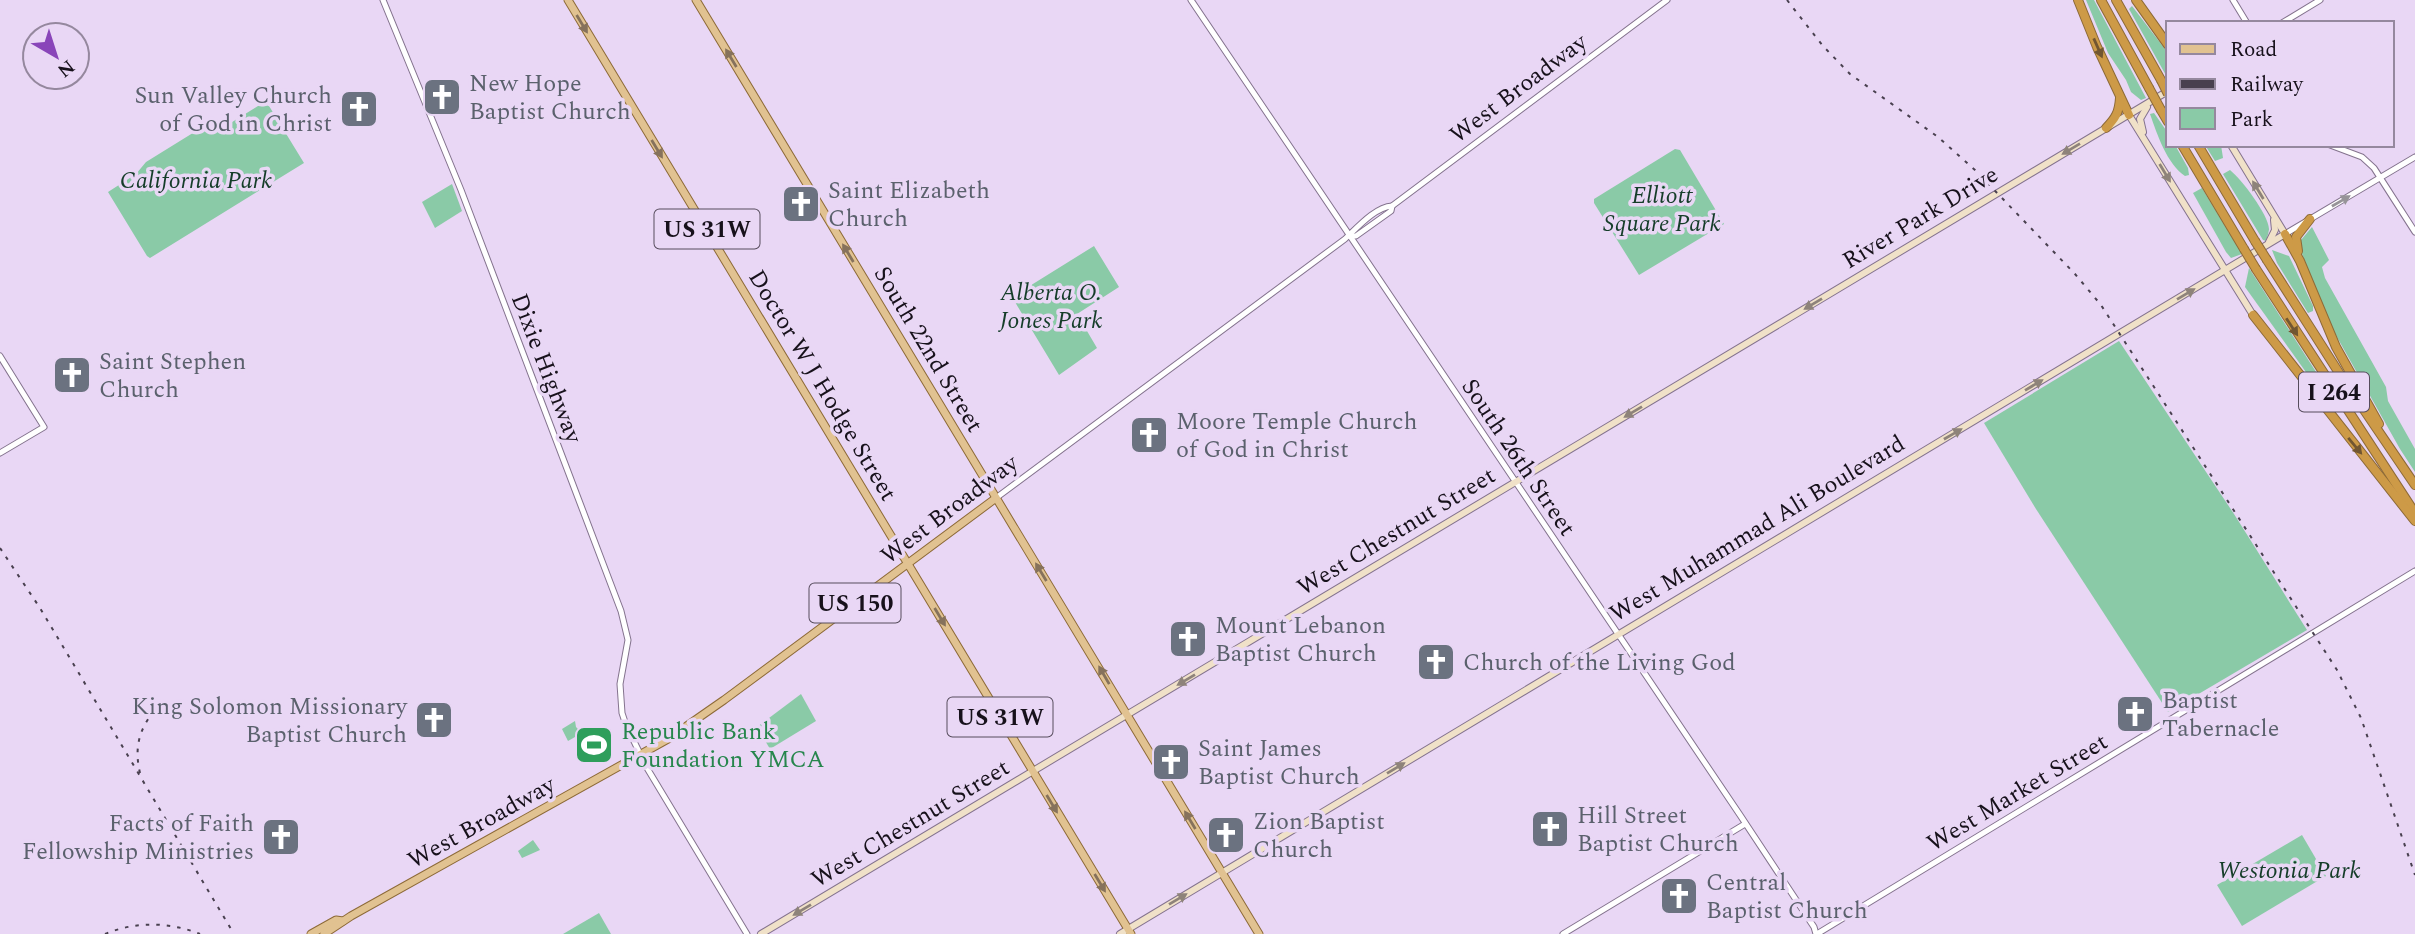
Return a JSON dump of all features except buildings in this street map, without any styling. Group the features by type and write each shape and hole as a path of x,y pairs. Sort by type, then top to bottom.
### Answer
{"highway":[{"path":"2078,0 2129,115"},
{"path":"2101,0 2166,119"},
{"path":"2116,0 2166,89"},
{"path":"2136,0 2166,42"},
{"path":"2106,128 2119,110 2120,96"},
{"name":"I 264","path":"2183,147 2256,269 2415,513"},
{"name":"I 264","path":"2199,147 2267,260 2415,485"},
{"path":"2300,261 2296,237 2310,219"},
{"path":"2285,234 2300,261 2336,347 2404,470"},
{"path":"2253,315 2415,521"}],"main road":[{"name":"Doctor W J Hodge Street","path":"568,0 1130,932"},
{"name":"South 22nd Street","path":"696,0 1259,934"},
{"name":"River Park Drive","path":"1692,376 2166,94"},
{"path":"2145,140 2140,119 2150,102"},
{"path":"2129,115 2253,315"},
{"path":"2232,147 2285,234"},
{"path":"2266,247 2275,230 2273,215"},
{"name":"West Muhammad Ali Boulevard","path":"1120,934 1130,932 1222,872 2285,234"},
{"name":"West Chestnut Street","path":"761,934 1692,376"},
{"name":"West Broadway","path":"324,934 337,927 342,920 640,755 724,700 996,498"},
{"name":"West Broadway","path":"311,934 336,920 342,920"}],"street":[{"name":"Dixie Highway","path":"383,0 461,190 621,611 628,640 620,684 626,725 640,755 747,934"},
{"name":"South 26th Street","path":"1191,0 1817,934"},
{"name":"West Broadway","path":"996,498 1349,236 1356,236 1391,211 1392,206 1667,0"},
{"path":"2233,0 2246,21"},
{"path":"2285,21 2320,0"},
{"path":"2335,147 2362,157 2381,177 2415,232"},
{"name":"West Muhammad Ali Boulevard","path":"2285,234 2415,157"},
{"path":"0,356 44,427 0,453"},
{"name":"West Market Street","path":"1817,934 2415,571"},
{"path":"1563,934 1745,824"}],"green space":[{"path":"2086,0 2094,0 2146,98 2141,100 2131,92 2108,53"},
{"path":"2132,6 2166,50 2166,75 2129,9"},
{"name":"California Park","path":"266,101 304,163 150,258 147,256 108,192 136,174 146,162 209,123 216,132"},
{"path":"2154,113 2166,130 2166,147 2176,147 2189,175 2185,176 2173,164 2159,139 2150,114"},
{"path":"2206,147 2221,147 2223,158 2215,161"},
{"name":"Elliott Square Park","path":"1675,149 1680,150 1724,224 1639,275 1594,199"},
{"path":"2230,170 2247,189 2264,215 2269,229 2266,241 2223,174"},
{"path":"452,184 462,211 435,228 422,202"},
{"path":"2202,188 2242,254 2231,258 2226,252 2193,193"},
{"path":"2312,227 2329,260 2322,267 2325,278 2386,387 2388,401 2415,449 2415,472 2333,330 2300,249 2301,240"},
{"name":"Alberta O. Jones Park","path":"1094,246 1119,287 1077,314 1097,348 1059,375 1012,297"},
{"path":"2272,250 2289,256 2313,311 2308,313 2277,263"},
{"path":"2249,268 2338,406 2333,410 2245,287"},
{"path":"2119,341 2307,630 2168,712 2036,509 1984,423"},
{"path":"801,694 816,721 770,749 757,727"},
{"path":"575,721 576,727 582,733 568,741 562,729"},
{"name":"Westonia Park","path":"2302,835 2326,876 2242,926 2217,885"},
{"path":"533,840 540,850 522,858 518,851"},
{"path":"599,913 611,934 563,934"}],"railway":[{"path":"1787,0 1823,46 1850,74 1938,137 1975,170 2075,274 2101,305 2337,670 2361,718 2415,875"},
{"path":"0,548 40,608 234,934"},
{"path":"140,773 139,739 145,724 156,709"},
{"path":"105,934 141,925 165,925 200,934"}],"place":[{"name":"New Hope Baptist Church","path":"442,97"},
{"name":"Sun Valley Church of God in Christ","path":"359,109"},
{"name":"Saint Elizabeth Church","path":"801,204"},
{"name":"Saint Stephen Church","path":"72,375"},
{"name":"Moore Temple Church of God in Christ","path":"1149,435"},
{"name":"Mount Lebanon Baptist Church","path":"1188,639"},
{"name":"Church of the Living God","path":"1436,662"},
{"name":"Baptist Tabernacle","path":"2135,714"},
{"name":"King Solomon Missionary Baptist Church","path":"434,720"},
{"name":"Republic Bank Foundation YMCA","path":"594,745"},
{"name":"Saint James Baptist Church","path":"1171,762"},
{"name":"Hill Street Baptist Church","path":"1550,829"},
{"name":"Zion Baptist Church","path":"1226,835"},
{"name":"Facts of Faith Fellowship Ministries","path":"281,837"},
{"name":"Central Baptist Church","path":"1679,896"}]}
